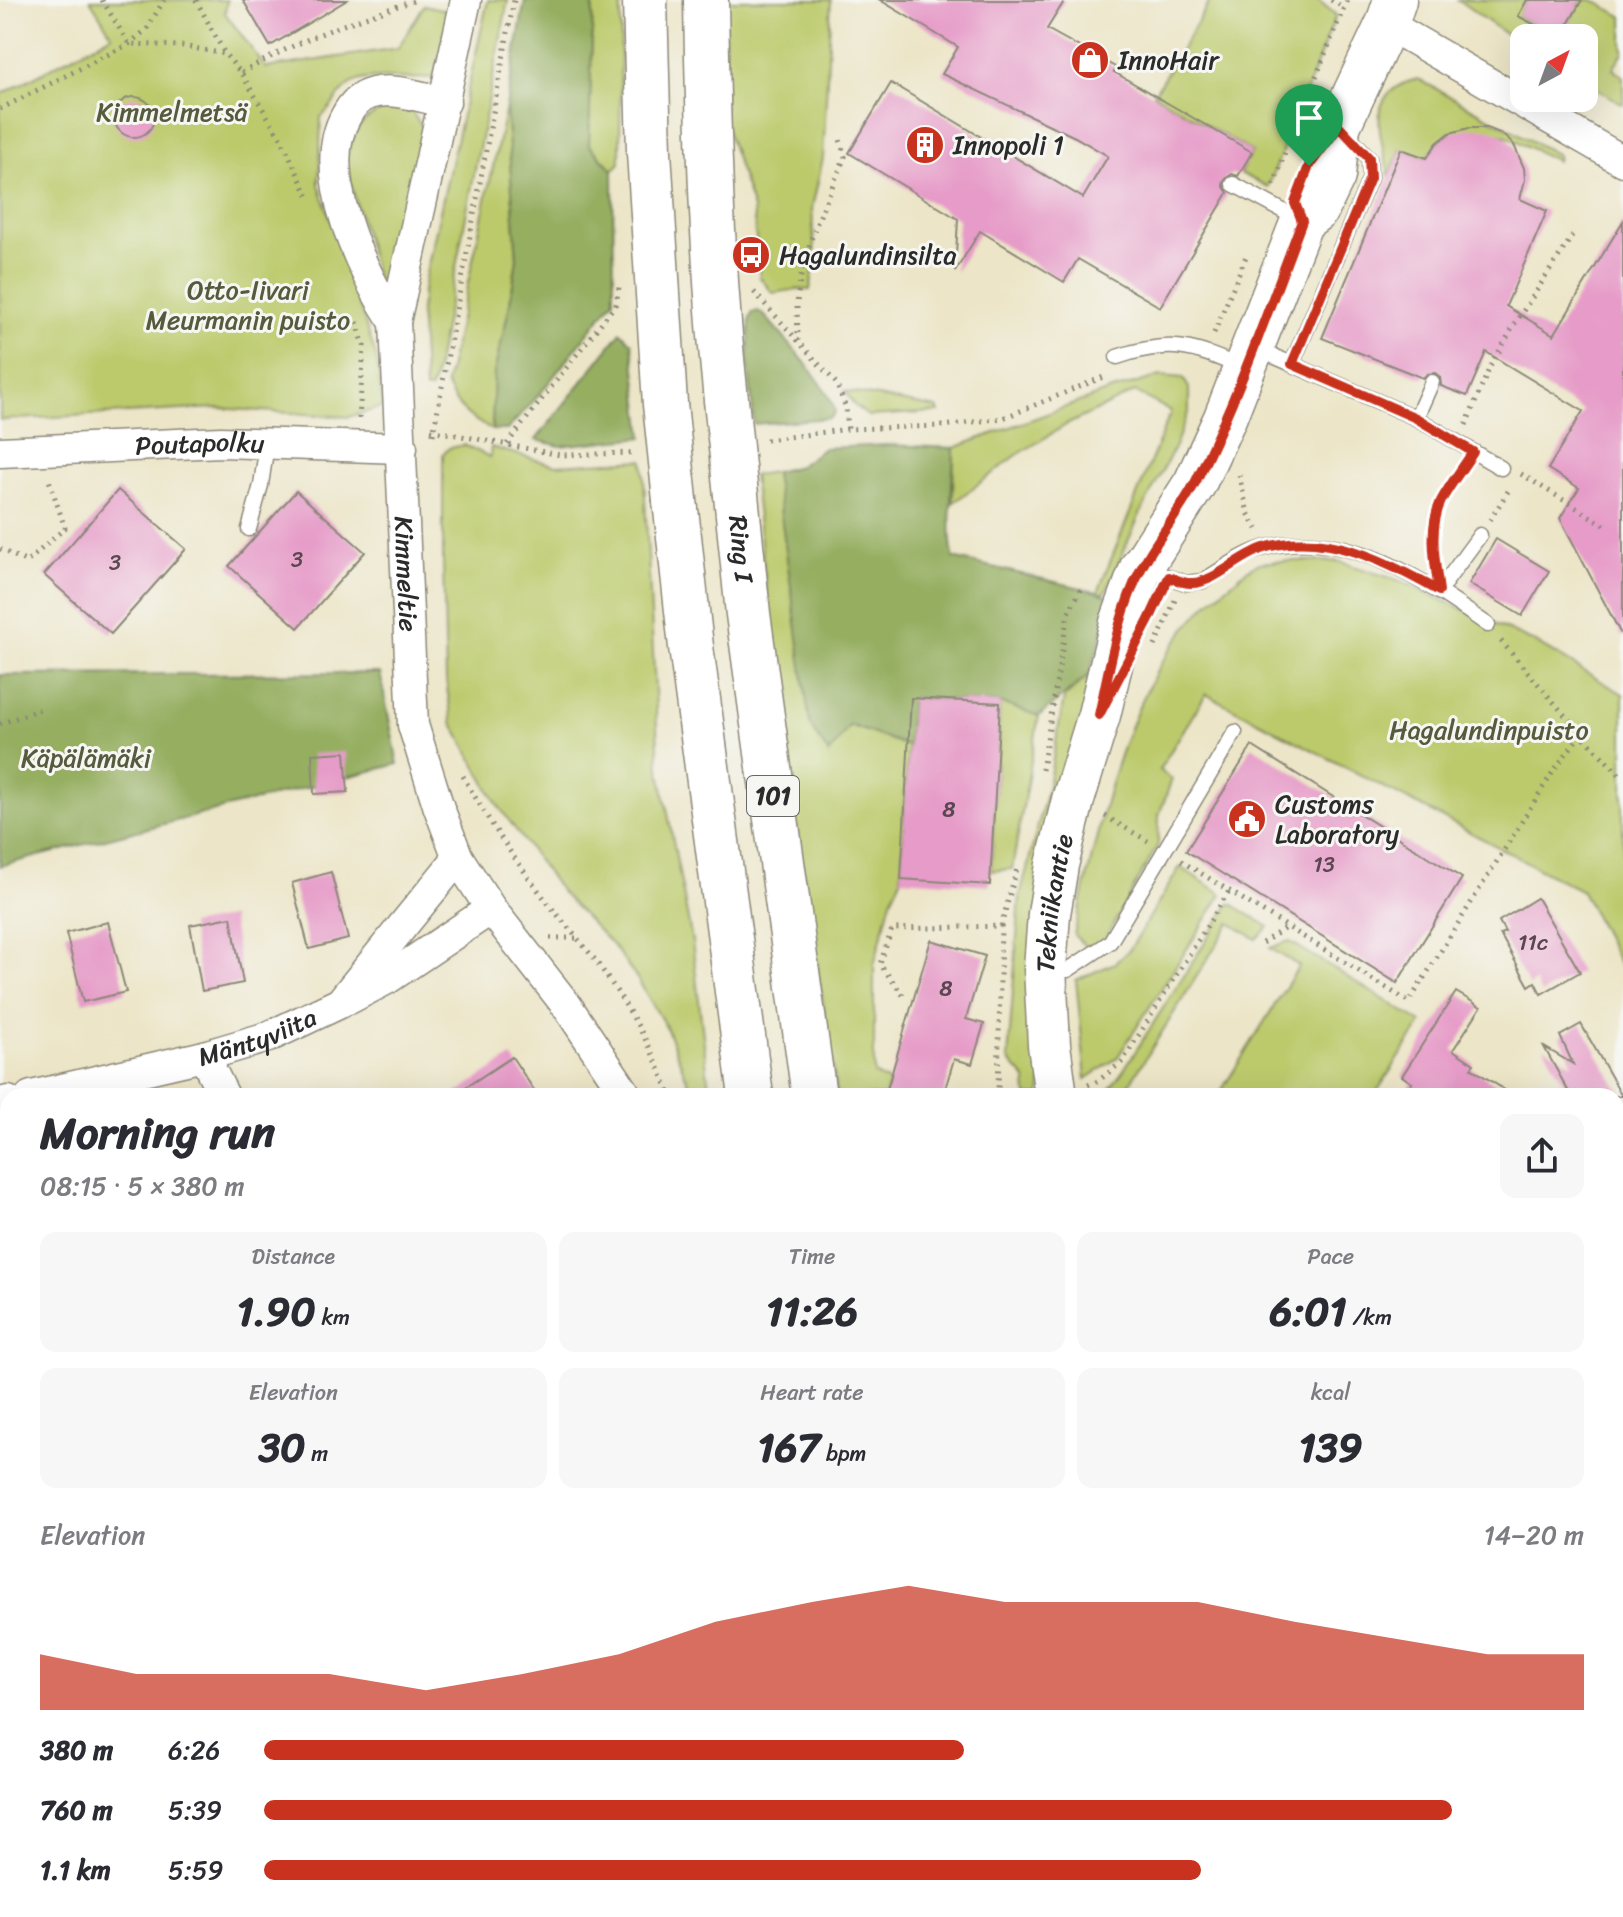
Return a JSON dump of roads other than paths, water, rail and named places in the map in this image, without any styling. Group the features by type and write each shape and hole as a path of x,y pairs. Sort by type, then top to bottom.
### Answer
{"highway":[{"name":"101","path":"645,0 649,152 665,404 691,647 750,1088"},
{"name":"Ring I","path":"706,0 708,121 720,342 748,614 813,1088"}],"main road":[{"name":"Tekniikantie","path":"1064,1088 1049,1045 1045,968 1049,914 1073,800 1099,715 1121,623 1164,575 1195,483 1249,359 1302,221 1295,203 1304,178 1309,166 1339,126 1391,12"}],"street":[{"name":"Kimmeltie","path":"466,0 395,322 413,725 458,858 491,909 567,1006 618,1088"},
{"path":"1391,12 1623,161"},
{"path":"395,322 376,294 353,238 337,182 339,131 352,105 362,96 375,92 389,91 445,102"},
{"name":"Poutapolku","path":"0,452 221,442 267,444 401,439"},
{"name":"Mäntyviita","path":"340,1003 458,858"},
{"name":"Mäntyviita","path":"66,1088 204,1056 268,1037 387,979 491,909"},
{"path":"204,1056 220,1088"}],"lane":[{"path":"1292,364 1370,178 1369,158 1339,126"},
{"path":"1233,184 1302,221"},
{"path":"1116,365 1134,351 1169,345 1292,364 1416,418 1501,468"},
{"path":"1416,418 1432,382"},
{"path":"249,529 261,485 267,444"},
{"path":"1439,591 1480,535"},
{"path":"1164,575 1194,583 1266,547 1299,542 1343,547 1392,565 1439,591 1488,625"},
{"path":"1045,968 1068,970 1110,942 1235,732"}],"place":[{"name":"InnoHair","path":"1090,60"},
{"name":"Innopoli 1","path":"925,145"},
{"name":"Hagalundinsilta","path":"751,255"},
{"name":"Customs Laboratory","path":"1247,819"}],"park label":[{"name":"Kimmelmetsä","path":"172,112"},
{"name":"Otto-Iivari Meurmanin puisto","path":"248,305"},
{"name":"Hagalundinpuisto","path":"1489,730"},
{"name":"Käpälämäki","path":"86,758"}]}
